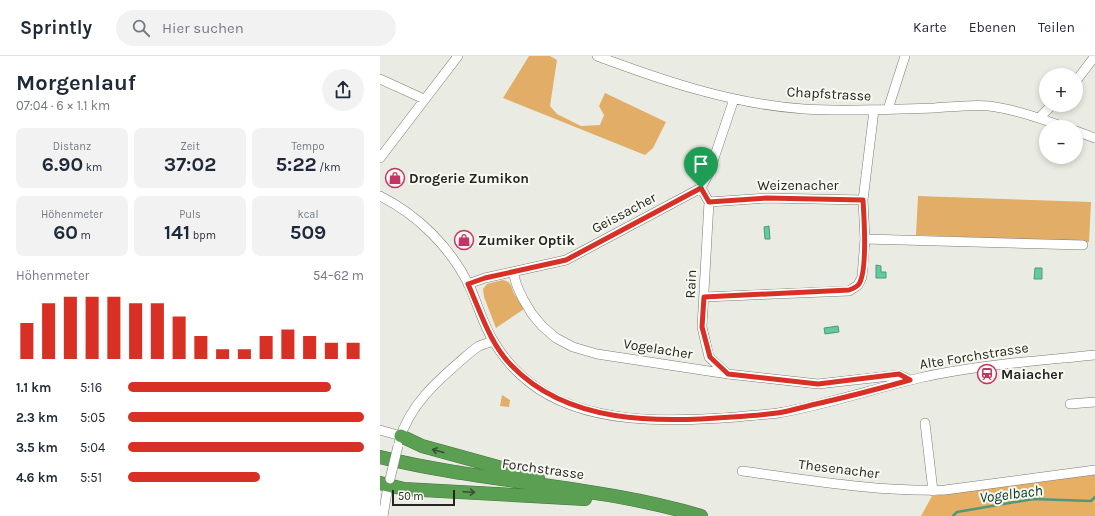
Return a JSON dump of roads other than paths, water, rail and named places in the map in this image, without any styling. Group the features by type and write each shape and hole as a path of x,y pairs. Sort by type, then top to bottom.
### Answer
{"highway":[{"path":"399,441 584,491"},
{"name":"Forchstrasse","path":"380,457 454,473 584,491 651,503 701,516"},
{"name":"Forchstrasse","path":"380,463 460,480 606,500 679,516"},
{"path":"386,483 404,489 606,500"}],"street":[{"path":"380,158 458,56"},
{"name":"Chapfstrasse","path":"597,56 670,81 734,99 804,109 874,110 988,106 1045,120"},
{"path":"888,109 905,56"},
{"path":"1083,72 1095,56"},
{"path":"380,78 424,99"},
{"path":"709,202 701,188 709,173 734,99"},
{"path":"704,297 849,290 858,285 862,276 865,239 863,200 874,110"},
{"path":"1039,118 1045,112"},
{"path":"1083,134 1095,138"},
{"name":"Geissacher","path":"468,284 485,278 566,260 701,188"},
{"name":"Alte Forchstrasse","path":"380,196 406,211 431,232 448,252 468,284 493,341 511,366 529,382 565,402 589,410 620,417 696,420 777,413 910,380 992,365 1095,355"},
{"name":"Weizenacher","path":"709,202 766,198 863,200"},
{"name":"Rain","path":"709,202 702,327 710,357 728,374"},
{"path":"865,239 1083,246"},
{"name":"Vogelacher","path":"513,272 523,299 532,314 543,327 556,338 573,347 596,354 728,374 818,384 899,374 910,380"},
{"path":"382,512 386,483 399,441 410,415 427,391 476,349 493,341"},
{"path":"1070,404 1095,402"},
{"path":"925,423 933,491"},
{"path":"380,430 399,441"},
{"name":"Thesenacher","path":"742,471 883,489 933,491 1095,470"}],"waterway":[{"name":"Vogelbach","path":"953,516 957,512 1033,499 1091,501 1095,497"}],"place":[{"name":"Drogerie Zumikon","path":"395,178"},
{"name":"Zumiker Optik","path":"464,240"},
{"name":"Maiacher","path":"987,374"}]}
